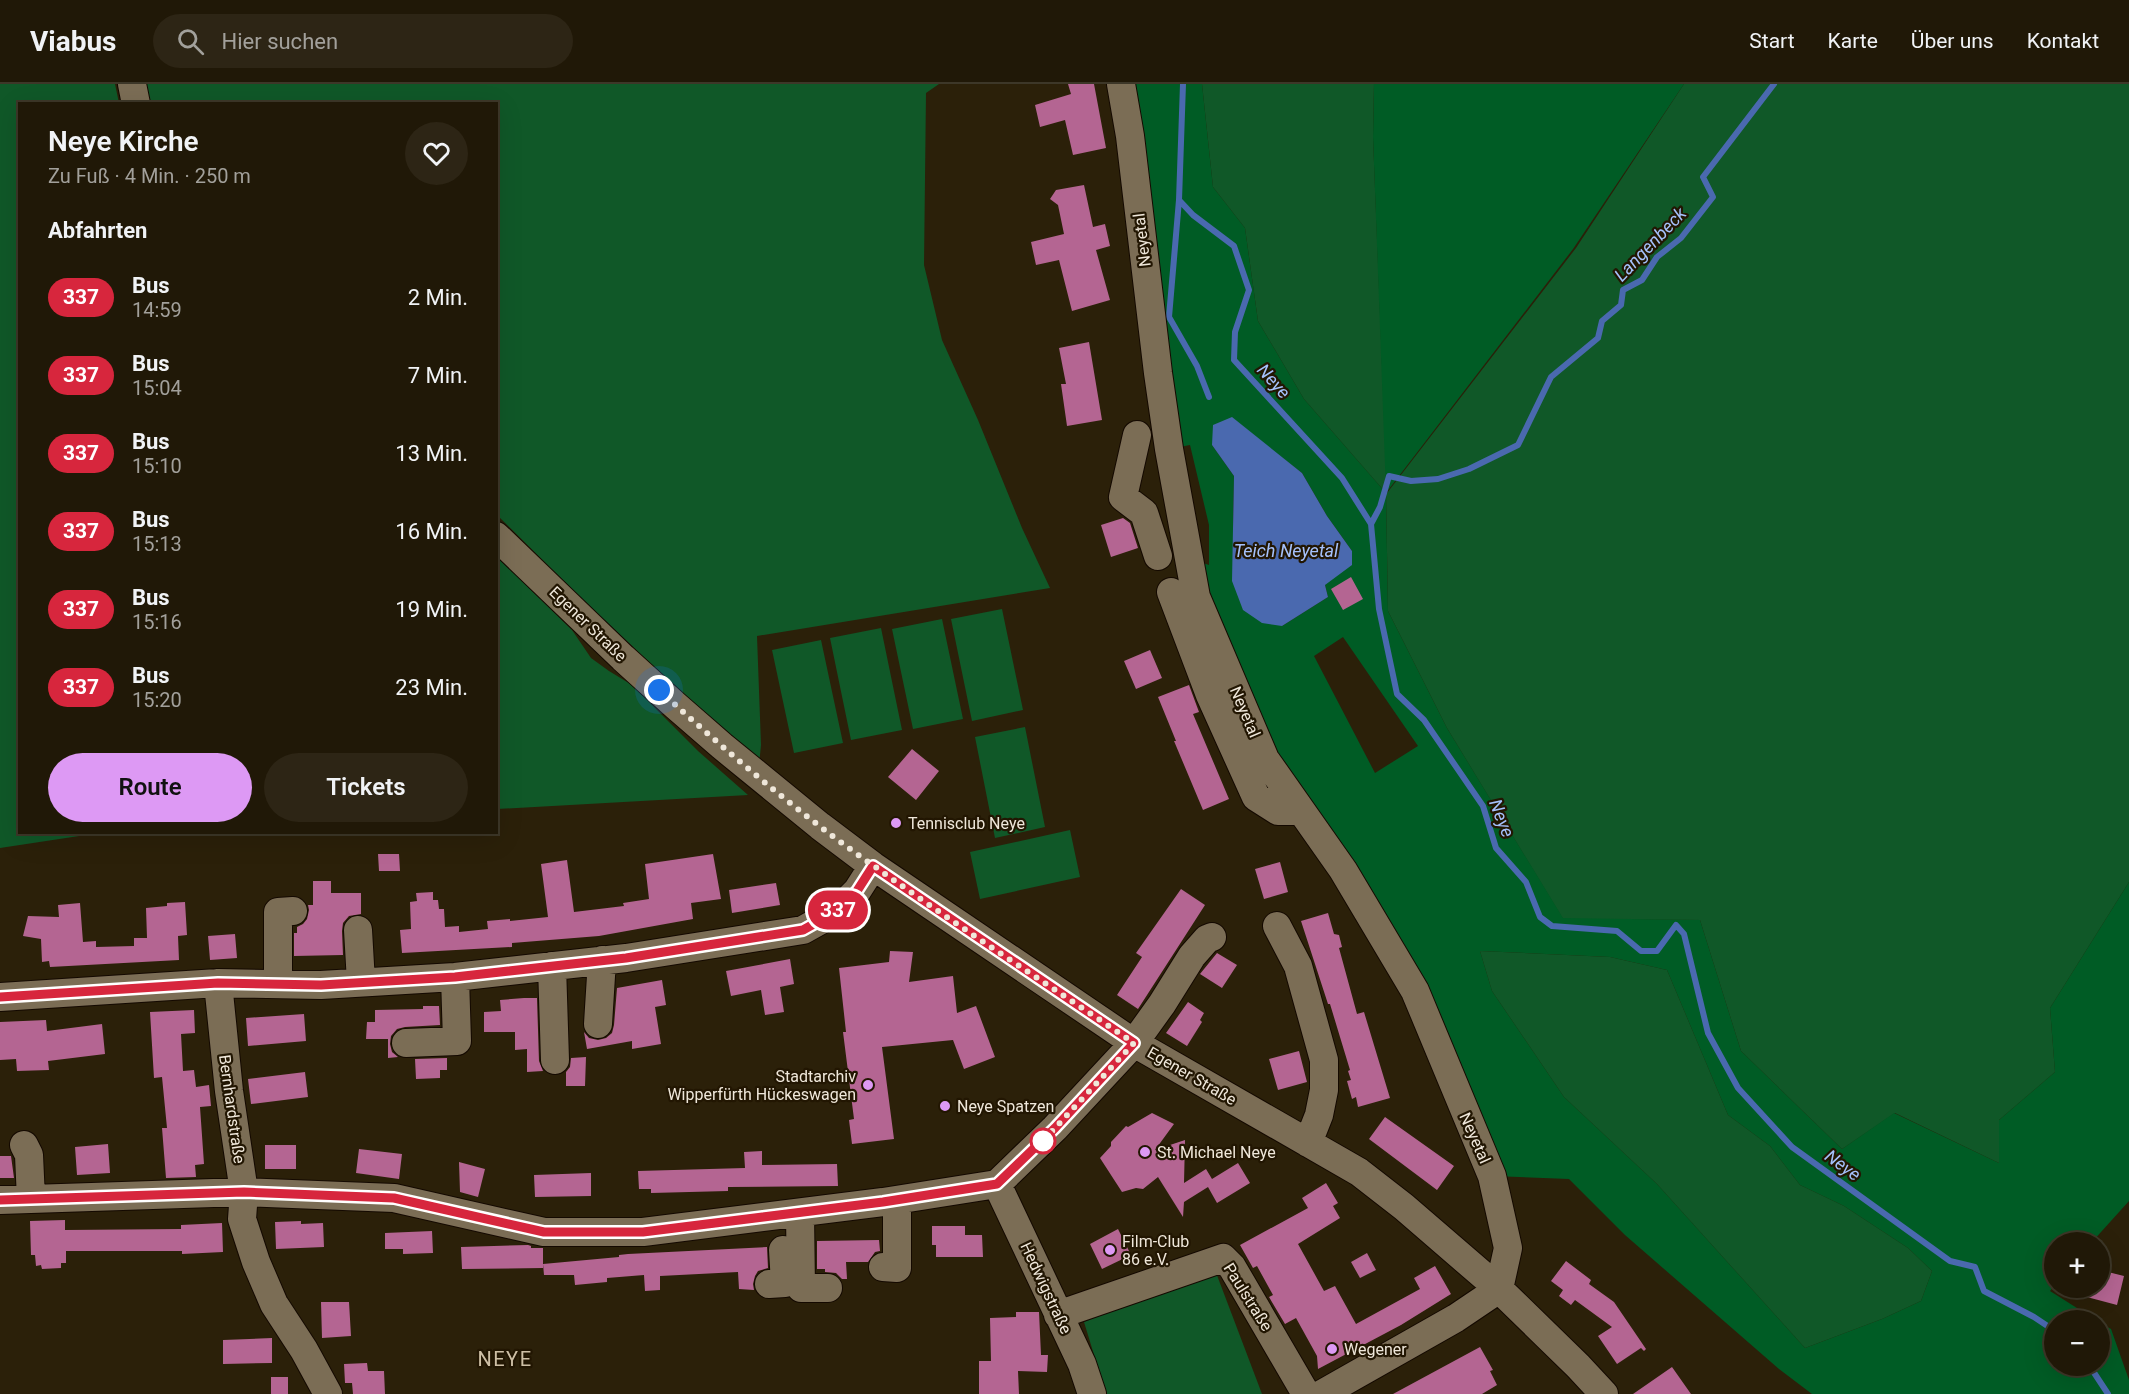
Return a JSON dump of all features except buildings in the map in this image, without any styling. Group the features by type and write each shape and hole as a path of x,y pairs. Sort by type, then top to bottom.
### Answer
{"street":[{"path":"132,84 136,102"},
{"name":"Neyetal","path":"1121,84 1130,136 1169,449 1196,597 1265,759 1343,870 1415,992 1492,1176 1508,1248 1499,1289"},
{"path":"1137,435 1123,497 1144,513 1158,556"},
{"name":"Egener Straße","path":"498,538 623,658 722,746 820,826 873,866 1134,1043 1359,1172 1404,1207 1499,1289 1604,1394"},
{"path":"1171,592 1210,695 1256,797 1278,811 1300,811"},
{"path":"0,998 218,983 278,984 349,974 455,977 602,960 803,930 837,911 857,891 873,866"},
{"path":"278,984 278,912 294,911"},
{"path":"1277,926 1298,966 1324,1060 1324,1090 1319,1116 1308,1143"},
{"path":"349,974 358,930"},
{"path":"0,1200 244,1192 394,1198 544,1232 643,1232 897,1200 997,1184 1055,1128 1134,1043 1162,1005 1192,956 1207,939 1212,938"},
{"path":"598,1024 602,960"},
{"path":"552,966 555,1060"},
{"path":"406,1043 457,1041 455,977"},
{"name":"Bernhardstraße","path":"218,983 229,1091 244,1192 242,1219 256,1262 274,1304 304,1350 328,1394"},
{"path":"24,1145 29,1155 31,1199"},
{"name":"Hedwigstraße","path":"997,1184 1082,1364 1092,1394"},
{"path":"883,1268 897,1268 897,1200"},
{"path":"770,1284 786,1283 790,1214"},
{"path":"790,1214 801,1288 828,1288"},
{"name":"Paulstraße","path":"1058,1315 1223,1258 1232,1267 1306,1394"},
{"path":"1322,1394 1456,1318 1499,1289"}],"green space":[{"path":"0,84 115,84 119,102 18,102 18,834 92,834 0,848"},
{"path":"146,84 939,84 926,93 924,265 942,340 1050,588 757,636 761,745 759,765 581,598 498,516 498,102 150,102"},
{"path":"1121,84 1202,84 1213,187 1245,228 1258,321 1304,399 1386,493 1388,611 1447,728 1563,918 1700,920 1741,1051 1842,1149 1894,1113 1999,1163 1999,1120 2055,1072 2050,1008 2129,882 2129,1201 2101,1232 2044,1232 2044,1298 2061,1298 2080,1310 2044,1310 2044,1376 2110,1376 2110,1328 2129,1380 2129,1394 1812,1394 1779,1369 1625,1235 1569,1179 1492,1176 1456,1093 1300,811 1191,559 1209,565 1209,525 1190,445 1169,449","holes":["1212,445 1276,453 1302,473 1327,516 1352,551 1325,585 1328,597 1282,626 1233,526 1234,476","1343,637 1418,746 1375,773 1314,656","1480,951 1610,957 1667,970 1728,1115 1770,1146 1800,1185 1844,1206 1908,1248 1932,1271 1921,1301 1882,1319 1805,1348 1657,1184 1564,1097 1492,991"]},
{"path":"1202,84 1374,84 1373,137 1387,493 1576,248 1684,84 2129,84 2129,882 2050,1008 2055,1072 1999,1120 1999,1163 1895,1113 1842,1149 1741,1051 1700,920 1563,919 1447,728 1388,611 1386,493 1304,399 1258,321 1245,228 1213,187"},
{"path":"1374,84 1684,84 1573,249 1386,493 1373,137"},
{"path":"498,558 572,630 591,658 632,685 698,751 748,795 498,809"},
{"path":"1002,609 1023,710 972,721 951,619"},
{"path":"942,619 963,719 913,729 892,629"},
{"path":"881,628 902,730 851,740 830,638"},
{"path":"821,640 843,743 794,753 772,650"},
{"path":"1025,727 1045,827 995,838 975,737"},
{"path":"1070,830 1080,877 980,899 970,852"},
{"path":"1480,951 1610,957 1667,970 1728,1115 1770,1146 1800,1185 1844,1206 1908,1248 1932,1271 1921,1301 1882,1319 1805,1348 1657,1184 1564,1097 1492,991"},
{"path":"1215,1270 1262,1394 1106,1394 1084,1322"}],"water":[{"name":"Teich Neyetal","path":"1232,417 1302,473 1327,516 1352,551 1352,565 1325,585 1328,597 1282,626 1262,623 1243,610 1232,581 1234,476 1212,445 1213,425"}],"waterway":[{"name":"Neye","path":"1183,84 1179,200 1193,215 1234,246 1249,290 1235,332 1234,360 1342,478 1371,524 1379,609 1397,694 1424,720 1483,806 1496,848 1526,882 1540,917 1552,926 1617,931 1641,951 1657,951 1676,925 1684,934 1708,1033 1738,1088 1792,1147 1950,1261 1975,1267 1984,1291 2044,1324"},
{"name":"Langenbeck","path":"1371,524 1380,507 1389,476 1411,481 1438,479 1469,469 1518,445 1551,377 1598,338 1602,321 1621,305 1623,290 1642,280 1657,257 1681,238 1713,197 1703,177 1774,84"},
{"path":"1179,200 1169,317 1197,366 1209,397"},
{"name":"Neye","path":"2096,1376 2108,1394"}],"bus line":[{"name":"337","path":"0,997 218,983 321,985 455,977 626,958 803,930 837,911 857,891 873,866 1134,1043 1055,1128 997,1184 883,1202 643,1232 544,1232 394,1198 244,1192 0,1200"}],"place":[{"name":"Tennisclub Neye","path":"896,823"},
{"name":"Stadtarchiv Wipperfürth Hückeswagen","path":"868,1085"},
{"name":"Neye Spatzen","path":"945,1106"},
{"name":"St. Michael Neye","path":"1145,1152"},
{"name":"Film-Club 86 e.V.","path":"1110,1250"},
{"name":"Wegener","path":"1332,1349"}],"district":[{"name":"NEYE","path":"505,1359"}],"route":[{"path":"659,690 767,784 873,866 1134,1043 1043,1141"}]}
